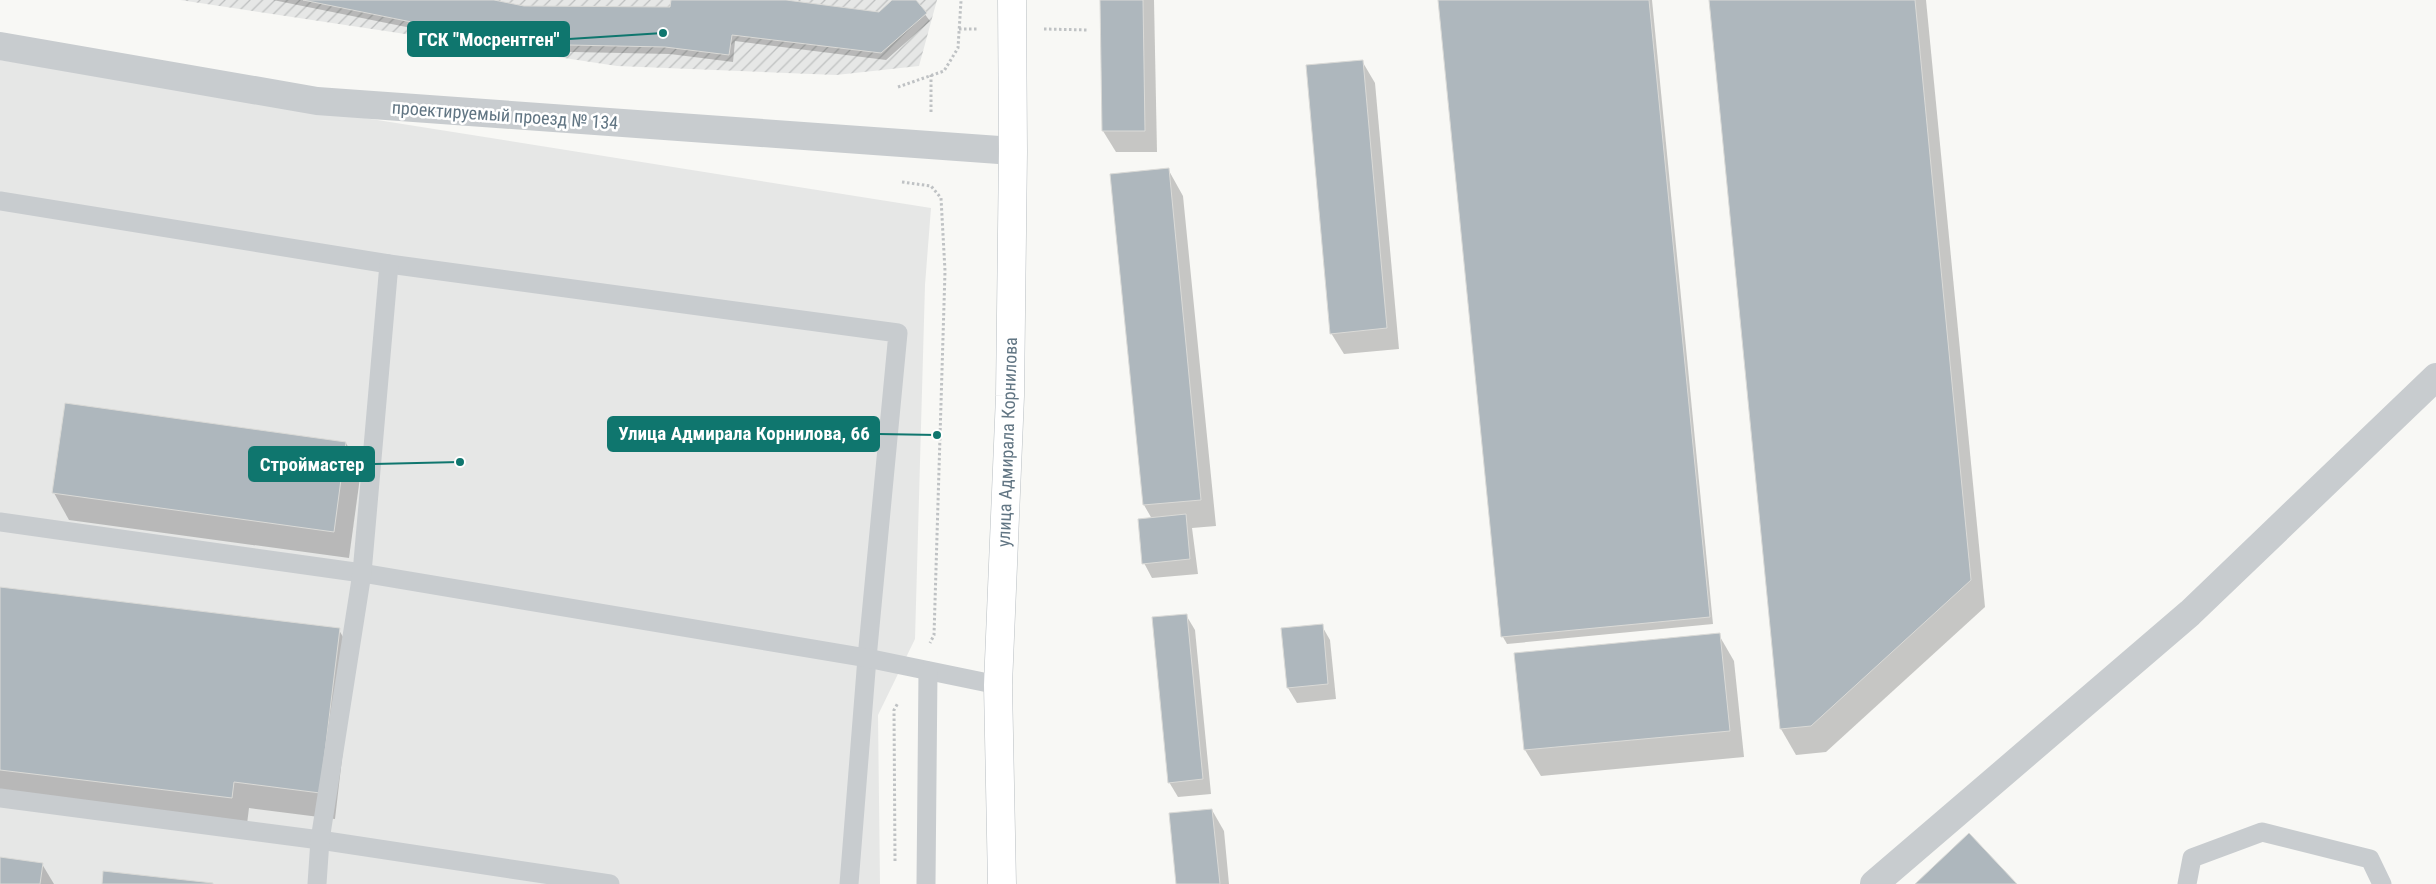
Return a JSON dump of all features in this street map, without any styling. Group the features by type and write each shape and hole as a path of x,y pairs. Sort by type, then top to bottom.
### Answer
{"main road":[{"name":"улица Адмирала Корнилова","path":"1002,884 998,685 1010,396 1013,151 1012,0"}],"street":[{"name":"проектируемый проезд № 134","path":"0,46 317,102 1013,151"},
{"path":"1874,884 2190,613 2436,377"}],"lane":[{"path":"0,201 389,264 898,333 867,658 849,884"},
{"path":"317,884 320,840 362,573 389,264"},
{"path":"0,522 362,573 867,658 998,685"},
{"path":"922,670 926,884"},
{"path":"0,798 320,840 610,884"},
{"path":"2186,884 2192,858 2262,832 2370,859 2382,884"}],"path":[{"path":"898,87 944,71 958,48 961,1"},
{"path":"894,865 894,710 922,670 934,636 945,271 941,198 931,186 902,182"}],"shaded area":[{"path":"180,0 937,0 919,66 836,75 617,66"},
{"path":"0,60 931,208 925,285 915,639 878,715 880,884 0,884"}],"building":[{"path":"303,0 494,0 524,6 670,7 671,0 786,0 879,12 892,0 916,0 927,13 881,53 732,35 729,55 665,47 520,44"},
{"path":"1100,0 1143,0 1145,131 1102,131"},
{"path":"1438,0 1649,0 1710,617 1501,637"},
{"path":"1709,0 1915,0 1971,580 1811,726 1780,729"},
{"path":"1363,60 1387,328 1330,334 1306,65"},
{"path":"1169,168 1201,500 1143,505 1110,174"},
{"path":"65,403 346,442 334,532 52,493"},
{"path":"1186,514 1190,559 1142,564 1138,519"},
{"path":"0,587 340,628 320,793 234,782 232,798 0,770"},
{"path":"1187,614 1203,779 1168,783 1152,617"},
{"path":"1323,624 1328,684 1287,688 1281,628"},
{"path":"1720,633 1730,731 1524,750 1514,653"},
{"path":"1212,809 1220,884 1176,884 1169,813"},
{"path":"1969,833 2017,884 1915,884"},
{"path":"0,857 43,863 40,884 0,884"},
{"path":"103,871 213,883 213,884 102,884"}],"place":[{"name":"ГСК \"Мосрентген\"","path":"663,33"},
{"name":"Улица Адмирала Корнилова, 66","path":"937,435"},
{"name":"Строймастер","path":"460,462"}]}
